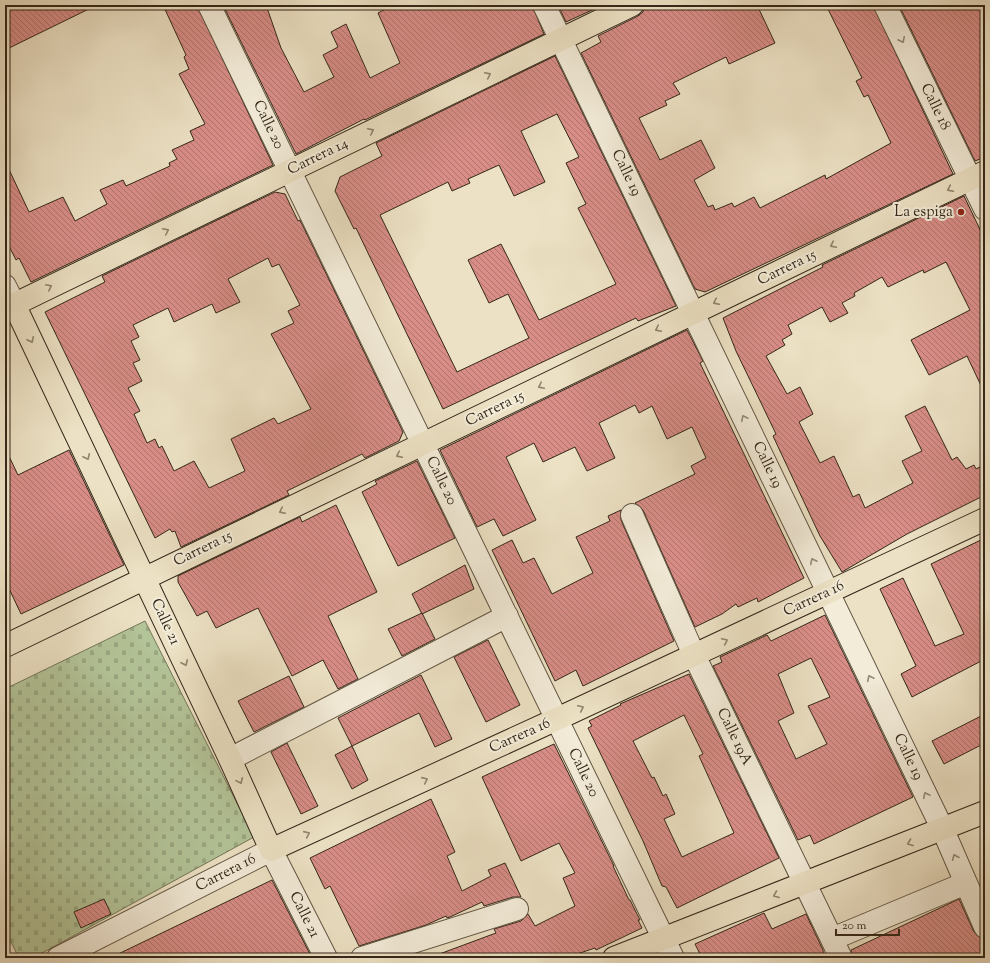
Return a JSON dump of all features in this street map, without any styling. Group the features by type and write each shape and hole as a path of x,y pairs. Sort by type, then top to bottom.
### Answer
{"main road":[{"name":"Carrera 14","path":"8,300 290,171 632,5"},
{"name":"Carrera 15","path":"5,646 693,312 978,176"},
{"name":"Calle 21","path":"8,300 144,578 230,759 271,850"},
{"name":"Carrera 16","path":"271,850 557,720 985,519"},
{"path":"614,958 669,948 805,883 943,830 985,812"}],"street":[{"name":"Calle 20","path":"209,5 669,948"},
{"name":"Calle 19","path":"544,5 943,830 985,927"},
{"name":"Calle 18","path":"885,5 978,176 985,208"},
{"name":"Calle 19A","path":"632,515 694,655 841,958"},
{"path":"230,759 507,616"},
{"name":"Carrera 16","path":"58,958 271,850"},
{"name":"Calle 21","path":"271,850 326,958"},
{"path":"832,938 966,883"},
{"path":"362,958 517,909"}],"green space":[{"path":"145,621 254,837 33,958 19,958 5,930 5,689"}],"building":[{"path":"5,5 97,5 5,50"},
{"path":"163,5 197,5 273,165 31,282 19,258 16,260 5,238 5,161 29,212 63,197 75,221 107,204 100,190 123,180 126,186 170,166 169,163 177,159 172,150 194,140 190,131 205,124 179,74 189,69 184,57 186,55"},
{"path":"223,5 266,5 281,48 304,92 334,77 323,55 338,47 331,32 346,24 370,78 400,63 378,13 393,5 532,5 544,34 365,120 364,119 296,154"},
{"path":"558,5 603,5 566,22"},
{"path":"644,5 757,5 775,43 729,64 726,57 673,83 680,94 665,101 667,105 639,118 660,160 701,140 715,168 694,180 708,207 713,205 715,210 732,203 734,207 754,197 760,208 825,175 826,179 891,143 868,95 864,97 856,81 862,78 826,5 873,5 953,174 705,292 695,289 581,53 601,42 598,36 638,16 643,12"},
{"path":"899,5 985,5 985,157 975,161"},
{"path":"555,56 676,306 638,321 636,318 443,409 356,228 354,229 335,191 340,177 382,156 376,143","holes":["557,114 579,157 566,163 586,204 578,208 616,284 539,320 501,244 468,260 489,303 508,294 529,338 457,372 380,215 448,182 452,191 470,183 468,179 499,165 514,196 545,182 521,131"]},
{"path":"275,192 285,194 298,221 300,220 403,432 399,441 365,458 362,454 287,491 289,495 181,547 175,531 172,532 170,529 155,538 45,312 105,282 102,276","holes":["268,258 272,267 279,264 300,305 288,311 294,323 271,334 311,409 278,424 274,418 231,439 245,471 209,488 194,461 174,471 162,446 159,448 155,439 147,443 134,414 140,411 128,388 142,381 133,363 140,360 131,341 139,337 133,325 168,308 174,322 212,304 216,313 240,302 228,279"]},
{"path":"964,196 985,240 985,394 967,356 929,375 911,340 970,310 946,262 924,273 923,270 888,287 882,277 854,293 855,296 842,303 848,313 830,322 822,307 788,325 792,334 782,340 785,345 766,356 787,394 800,387 813,414 799,422 820,463 834,456 853,497 859,494 865,508 913,483 902,461 922,451 905,416 925,406 952,460 957,457 966,469 974,465 976,469 985,464 985,495 907,534 842,572 820,536 773,436 776,434 736,351 723,318 823,267 822,265"},
{"path":"687,330 703,361 700,363 804,578 758,602 757,598 738,607 736,604 722,614 695,627 643,510 635,503 695,474 691,466 706,458 692,427 667,439 652,406 639,413 635,405 599,423 615,458 587,471 575,447 543,462 534,443 506,457 536,520 503,536 494,519 477,527 440,450"},
{"path":"5,448 18,475 69,450 124,565 21,614 5,580"},
{"path":"417,461 455,538 398,566 362,492 377,484 375,481"},
{"path":"336,505 377,592 328,616 358,679 338,689 323,660 292,676 258,608 216,628 207,611 197,616 178,582 178,576 300,517 302,522"},
{"path":"621,510 621,520 674,641 583,686 576,670 555,681 492,550 512,540 523,563 534,558 552,594 593,573 576,537 610,521 608,516"},
{"path":"985,538 985,659 912,697 901,674 916,666 880,589 903,578 935,646 964,634 931,564"},
{"path":"465,565 474,589 422,614 412,594"},
{"path":"422,613 435,639 402,656 388,629"},
{"path":"825,615 913,797 814,844 810,835 798,840 713,666 722,662 720,657 767,635 771,641","holes":["811,658 830,697 808,706 827,744 796,759 778,721 794,713 778,674"]},
{"path":"488,640 520,705 486,722 454,657"},
{"path":"689,674 779,858 677,908 666,887 662,886 643,841 588,728 592,726 589,721 621,705 620,704","holes":["684,715 703,754 699,756 734,833 682,857 664,819 675,814 666,794 663,796 633,741"]},
{"path":"421,675 452,739 435,747 419,713 352,746 338,718"},
{"path":"289,676 304,707 254,732 238,701"},
{"path":"985,714 985,743 944,764 932,741"},
{"path":"287,743 318,806 301,814 271,752"},
{"path":"554,744 640,920 638,920 642,928 596,950 595,948 565,958 434,958 434,956 496,933 494,929 521,921 528,914 535,926 575,906 563,878 575,873 559,843 521,861 482,777"},
{"path":"352,746 368,780 352,789 335,755"},
{"path":"431,799 455,852 447,856 462,891 491,876 488,870 505,863 521,897 513,897 484,906 482,902 450,917 447,918 446,916 426,925 359,946 330,886 325,889 310,858"},
{"path":"272,880 312,958 110,958 141,943"},
{"path":"104,899 111,914 81,928 74,912"},
{"path":"959,899 974,932 985,942 985,958 853,958 851,950"},
{"path":"764,913 772,929 806,914 823,950 824,958 702,958 695,944"}],"place":[{"name":"La espiga","path":"961,212"}]}
